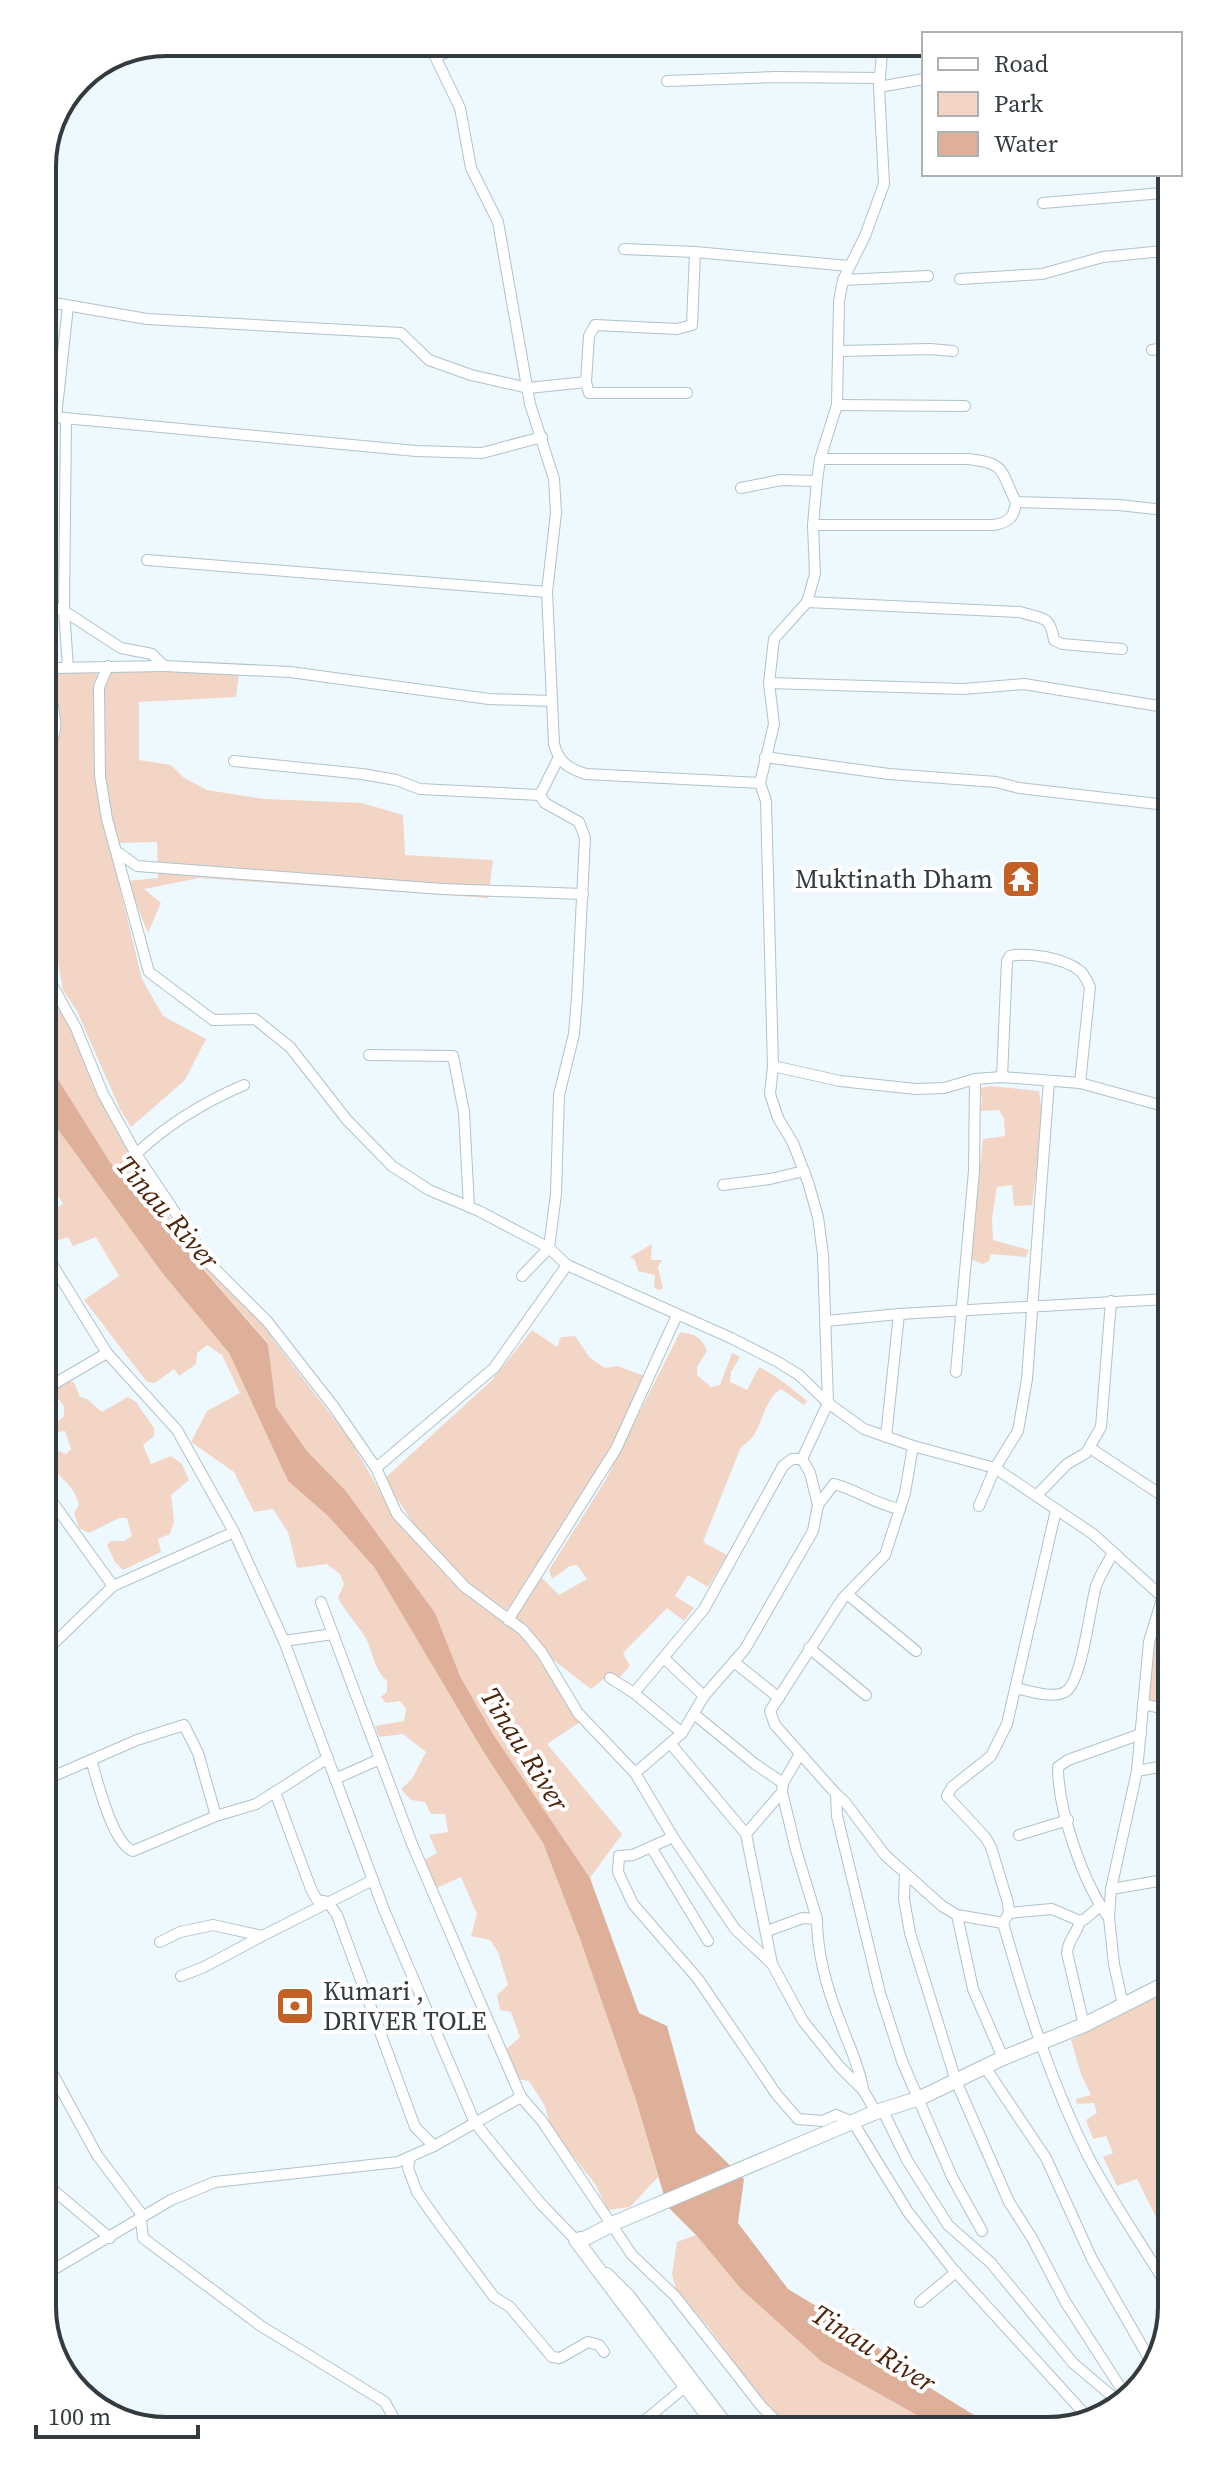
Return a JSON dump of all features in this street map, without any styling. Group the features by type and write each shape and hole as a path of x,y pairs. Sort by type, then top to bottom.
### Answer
{"street":[{"path":"436,56 460,108 471,168 498,222 534,419 554,479 556,513 547,592 551,701 558,759 570,769 586,774 760,783"},
{"path":"802,1459 828,1403 823,1255 818,1217 804,1171 770,1094 773,1066 766,801 760,783 774,724 769,683 774,639 807,602 815,574 813,525 817,481 820,459 837,405 839,301 843,280 865,236 884,184 880,83 882,56"},
{"path":"667,81 791,77 880,83 922,79"},
{"path":"1043,203 1158,193"},
{"path":"624,249 849,266"},
{"path":"687,393 589,393 586,382 589,336 595,325 677,329 692,325 695,252"},
{"path":"960,279 1042,274 1103,257 1158,252"},
{"path":"843,280 928,276"},
{"path":"56,304 147,319 401,333 429,360 471,375 528,388 586,382"},
{"path":"68,306 60,376 64,611 68,667"},
{"path":"1152,350 1158,349"},
{"path":"839,351 953,351"},
{"path":"837,405 965,406"},
{"path":"56,417 416,451 482,453 542,437"},
{"path":"813,525 994,525 1008,522 1014,515 1016,502 1003,472 991,461 820,459"},
{"path":"741,488 781,480 817,481"},
{"path":"1016,502 1158,509"},
{"path":"147,560 547,592"},
{"path":"807,602 1020,612 1046,619 1052,624 1054,640 1062,644 1122,649"},
{"path":"56,609 121,648 152,654 164,666"},
{"path":"108,666 99,687 100,776 107,819 149,972 213,1020 255,1019 290,1047 347,1120 392,1166 429,1190 549,1248 567,1265 778,1362 799,1375 828,1403 864,1429 995,1468 1075,1520 1158,1594"},
{"path":"56,668 164,666 290,672 474,698 551,701"},
{"path":"769,683 963,689 1024,684 1158,706"},
{"path":"765,757 889,774 996,782 1019,788 1158,804"},
{"path":"540,795 558,759"},
{"path":"234,761 373,776 420,789 540,795"},
{"path":"522,1276 549,1248 556,1194 559,1095 574,1034 583,894 585,838 579,822 545,803 540,795"},
{"path":"117,851 137,866 151,868 442,889 583,894"},
{"path":"1002,1077 1007,961 1010,956 1025,952 1072,965 1083,973 1090,987 1080,1083"},
{"path":"56,992 76,1028 103,1094 136,1154 210,1264 267,1321 334,1407 376,1468 397,1514 465,1587 523,1630 542,1653 578,1713 635,1773 673,1837 735,1929 772,1964 803,2021 880,2111 948,2225 991,2263 1073,2363 1112,2396"},
{"path":"369,1055 447,1054 456,1060 464,1112 469,1207"},
{"path":"773,1066 840,1081 916,1089 944,1088 975,1079 1002,1077 1080,1083 1158,1105"},
{"path":"956,1372 974,1171 975,1079"},
{"path":"979,1506 995,1468 1018,1431 1027,1379 1049,1081"},
{"path":"136,1154 155,1137 208,1101 244,1085"},
{"path":"723,1185 804,1171"},
{"path":"376,1468 494,1368 567,1265"},
{"path":"56,1271 107,1353 177,1430 234,1532 284,1641 373,1880 475,2123 541,2204 576,2240 709,2417"},
{"path":"826,1321 1158,1299"},
{"path":"1037,1495 1059,1470 1090,1448 1101,1427 1111,1301"},
{"path":"886,1437 899,1314"},
{"path":"508,1620 616,1449 677,1315"},
{"path":"56,1383 107,1353"},
{"path":"913,1446 900,1509 885,1555 847,1594 809,1648 770,1711 772,1720 845,1802 885,1855 942,1906 957,1915 1006,1918 1052,1909 1080,1921"},
{"path":"1090,1448 1158,1494"},
{"path":"634,1693 704,1609 783,1466 792,1459 802,1459"},
{"path":"635,1773 682,1733 704,1696 734,1662 760,1624 813,1531 818,1505 810,1473 802,1459"},
{"path":"810,1473 850,1488 885,1507 900,1509"},
{"path":"818,1505 834,1484"},
{"path":"56,1507 113,1586"},
{"path":"1056,1510 1007,1724 991,1756 952,1787 947,1796 985,1837 1004,1887 1006,1918 1039,2042 1090,2158 1158,2271"},
{"path":"56,1641 113,1586 234,1532"},
{"path":"1016,1688 1049,1694 1062,1694 1069,1690 1076,1676 1097,1584 1113,1553"},
{"path":"847,1594 916,1651"},
{"path":"321,1602 412,1844 521,2097 542,2121 615,2223 632,2255 675,2296 772,2417"},
{"path":"1123,2005 1109,1918 1111,1889 1137,1771 1149,1642 1158,1620"},
{"path":"284,1641 333,1634"},
{"path":"809,1648 866,1695"},
{"path":"664,1658 704,1696"},
{"path":"734,1662 779,1698"},
{"path":"610,1678 634,1693 682,1733"},
{"path":"1143,1704 1158,1707"},
{"path":"694,1714 783,1787 796,1850 817,1919 832,1999 857,2060 863,2090"},
{"path":"56,1775 137,1740 184,1725 198,1753 216,1816"},
{"path":"1109,1918 1090,1888 1061,1796 1058,1767 1068,1760 1141,1734"},
{"path":"670,1743 746,1834 772,1964"},
{"path":"746,1834 783,1787 800,1754"},
{"path":"91,1760 115,1831 126,1849 133,1851 216,1816 256,1804 328,1758"},
{"path":"335,1779 380,1759"},
{"path":"1137,1771 1158,1767"},
{"path":"275,1792 311,1889 317,1900 328,1902 337,1915 415,2127 434,2146"},
{"path":"836,1794 837,1816 880,1993 910,2082 920,2098 952,2177 982,2231"},
{"path":"1019,1835 1068,1820"},
{"path":"673,1837 633,1855 619,1856 618,1872 633,1904 698,1979 777,2095 798,2119 823,2121 836,2115 853,2122 908,2212 956,2272 1082,2411"},
{"path":"651,1847 708,1941"},
{"path":"905,1875 904,1899 910,1933 956,2081 1009,2202 1072,2314 1121,2389"},
{"path":"181,1976 373,1880"},
{"path":"1111,1889 1158,1881"},
{"path":"1084,2025 1067,1953 1068,1942 1078,1932 1080,1921 1100,1906"},
{"path":"957,1915 973,1989 1003,2058"},
{"path":"767,1931 803,1918 817,1919"},
{"path":"160,1942 188,1929 213,1925 262,1936"},
{"path":"576,2240 853,2122 920,2098 1003,2058 1084,2025 1158,1988"},
{"path":"985,2067 1046,2158 1092,2259 1147,2355"},
{"path":"56,2080 97,2155 134,2202 141,2219 143,2238 261,2326 385,2402 393,2417"},
{"path":"56,2268 171,2200 215,2182 398,2162 434,2146 521,2097"},
{"path":"410,2157 408,2168 417,2192 436,2219 494,2297 510,2307 552,2357 560,2358 588,2342 599,2345 604,2352"},
{"path":"56,2192 110,2238"},
{"path":"598,2271 605,2271 630,2296 722,2417"},
{"path":"920,2302 956,2272"},
{"path":"653,2417 685,2387"}],"green space":[{"path":"109,669 239,674 236,697 139,702 139,760 171,765 183,777 207,790 264,799 362,803 403,815 405,855 493,860 488,898 199,878 144,889 161,903 148,933 127,881 158,878 157,842 117,843 105,780 102,731 102,708"},
{"path":"56,672 97,672 105,827 142,979 163,1016 206,1039 185,1080 131,1127 77,1011 63,990 56,953 56,741 60,734"},
{"path":"56,998 108,1116 159,1205 265,1324 274,1341 349,1438 395,1517 442,1571 518,1633 547,1667 580,1722 547,1744 622,1834 590,1878 493,1734 345,1490 307,1451 276,1407 268,1343 110,1162 56,1076"},
{"path":"990,1086 1039,1091 1043,1121 1032,1205 1014,1206 1012,1185 997,1187 992,1218 993,1240 1029,1250 1026,1257 991,1254 989,1261 983,1264 970,1259 983,1139 1005,1136 1004,1118 999,1110 979,1111 982,1102 980,1088"},
{"path":"56,1127 163,1274 229,1353 288,1481 328,1516 374,1567 483,1751 543,1843 635,2097 658,2177 630,2207 608,2210 595,2184 551,2128 545,2106 529,2081 510,2078 500,2055 520,2037 511,2012 500,2010 497,1995 508,1985 498,1952 490,1940 471,1936 477,1914 461,1877 437,1888 424,1860 437,1853 429,1835 448,1832 445,1814 431,1814 425,1802 411,1800 401,1789 412,1779 426,1752 403,1734 379,1737 375,1726 404,1721 406,1709 400,1701 386,1703 381,1697 387,1692 387,1681 378,1670 364,1635 338,1598 344,1584 340,1574 327,1564 297,1568 288,1532 273,1509 254,1512 234,1472 191,1442 207,1411 240,1393 222,1355 207,1345 197,1353 196,1364 179,1376 174,1369 155,1383 147,1382 84,1300 119,1276 96,1237 73,1246 68,1237 56,1241 56,1208 63,1204 56,1192"},
{"path":"652,1244 651,1260 662,1260 658,1267 663,1288 658,1290 654,1287 655,1275 638,1271 635,1260 630,1257"},
{"path":"532,1330 557,1347 561,1337 575,1336 590,1358 605,1368 617,1366 645,1376 628,1422 507,1610 473,1589 417,1529 384,1479 492,1380"},
{"path":"680,1332 703,1342 707,1351 697,1367 697,1375 711,1387 720,1385 732,1353 740,1357 731,1372 730,1382 747,1390 759,1367 807,1401 804,1405 781,1389 769,1402 754,1435 741,1447 703,1542 727,1555 708,1587 688,1575 675,1596 694,1608 684,1621 667,1608 623,1653 630,1666 618,1679 610,1674 591,1689 548,1656 514,1618 541,1577 559,1595 587,1579 577,1565 570,1566 552,1579 549,1570 605,1481"},
{"path":"68,1381 74,1382 80,1397 102,1412 128,1397 136,1402 154,1428 154,1436 143,1445 151,1464 171,1456 182,1464 189,1480 171,1495 174,1521 170,1534 158,1539 161,1552 123,1570 115,1562 107,1545 111,1541 124,1541 132,1536 127,1518 119,1518 89,1533 79,1528 74,1513 79,1505 76,1497 56,1470 56,1450 66,1454 71,1449 65,1431 56,1430 56,1423 64,1416 64,1406 56,1396 56,1388"},
{"path":"1158,1627 1158,1703 1147,1701"},
{"path":"1158,1996 1158,2221 1137,2179 1117,2186 1103,2157 1113,2153 1106,2136 1093,2139 1086,2120 1097,2113 1094,2103 1077,2104 1076,2099 1091,2095 1071,2040"},
{"path":"696,2235 741,2289 822,2362 920,2417 774,2417 710,2329 676,2290 672,2274 677,2242"}],"water":[{"name":"Tinau River","path":"56,1076 110,1162 268,1344 276,1407 307,1451 345,1490 435,1613 460,1676 493,1734 590,1878 639,2013 667,2026 696,2132 744,2179 738,2223 788,2289 859,2332 922,2383 977,2417 920,2417 822,2362 741,2289 667,2206 635,2097 543,1843 483,1751 374,1567 328,1516 288,1481 229,1353 163,1274 56,1127"}],"place":[{"name":"Muktinath Dham","path":"1021,879"},
{"name":"Kumari , DRIVER TOLE","path":"295,2006"}]}
